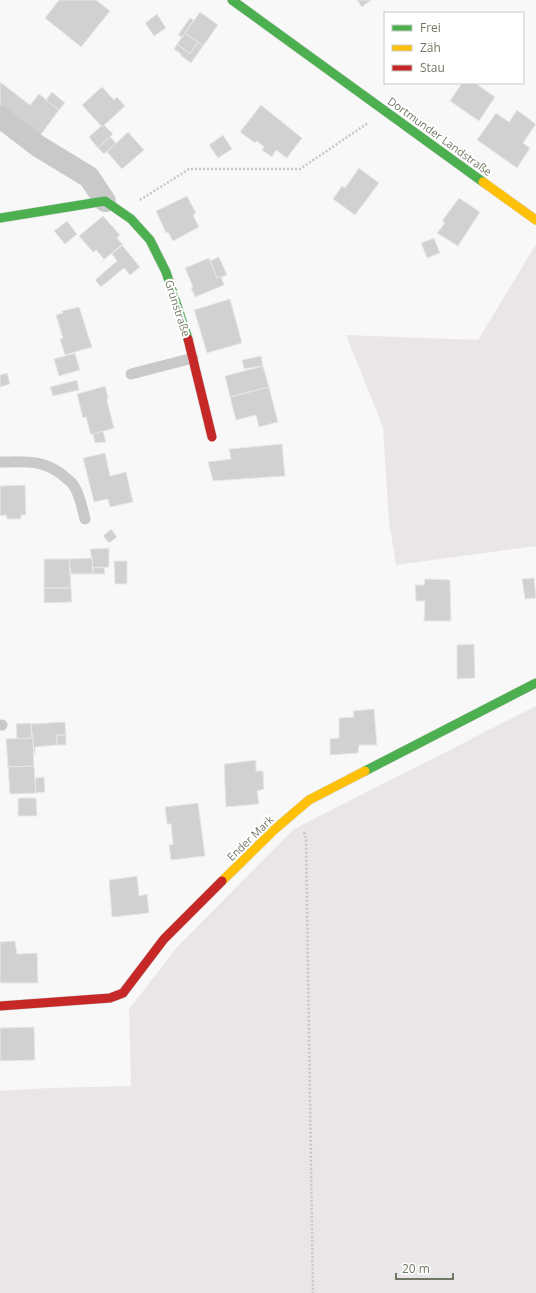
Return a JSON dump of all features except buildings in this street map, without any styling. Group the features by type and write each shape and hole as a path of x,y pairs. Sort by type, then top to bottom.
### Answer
{"street":[{"name":"Dortmunder Landstraße","path":"232,0 536,220"},
{"name":"Grünstraße","path":"0,117 38,146 89,177 113,206 131,219 150,240 166,272 186,329 212,437"},
{"path":"0,218 113,206"},
{"name":"Ender Mark","path":"0,1006 110,998 123,994 164,939 275,829 309,800 536,683"}],"lane":[{"path":"131,374 193,358"},
{"path":"0,462 31,462 46,465 62,474 74,485 79,496 85,519"}],"path":[{"path":"113,206 189,169 300,169 386,111"},
{"path":"299,808 306,840 313,1293"}],"shaded area":[{"path":"535,246 536,546 396,565 389,521 383,427 346,335 478,340"},
{"path":"536,706 536,1293 0,1293 0,1091 131,1086 129,1009 178,946 294,829"}],"traffic: fast":[{"path":"232,0 483,182"},
{"path":"0,218 105,201 131,219 150,240 166,272 188,339"},
{"path":"365,771 536,683"}],"traffic: slow":[{"path":"483,182 536,220"},
{"path":"222,881 275,829 309,800 365,771"}],"traffic: jam":[{"path":"188,339 212,437"},
{"path":"0,1006 110,998 123,993 164,939 222,881"}]}
